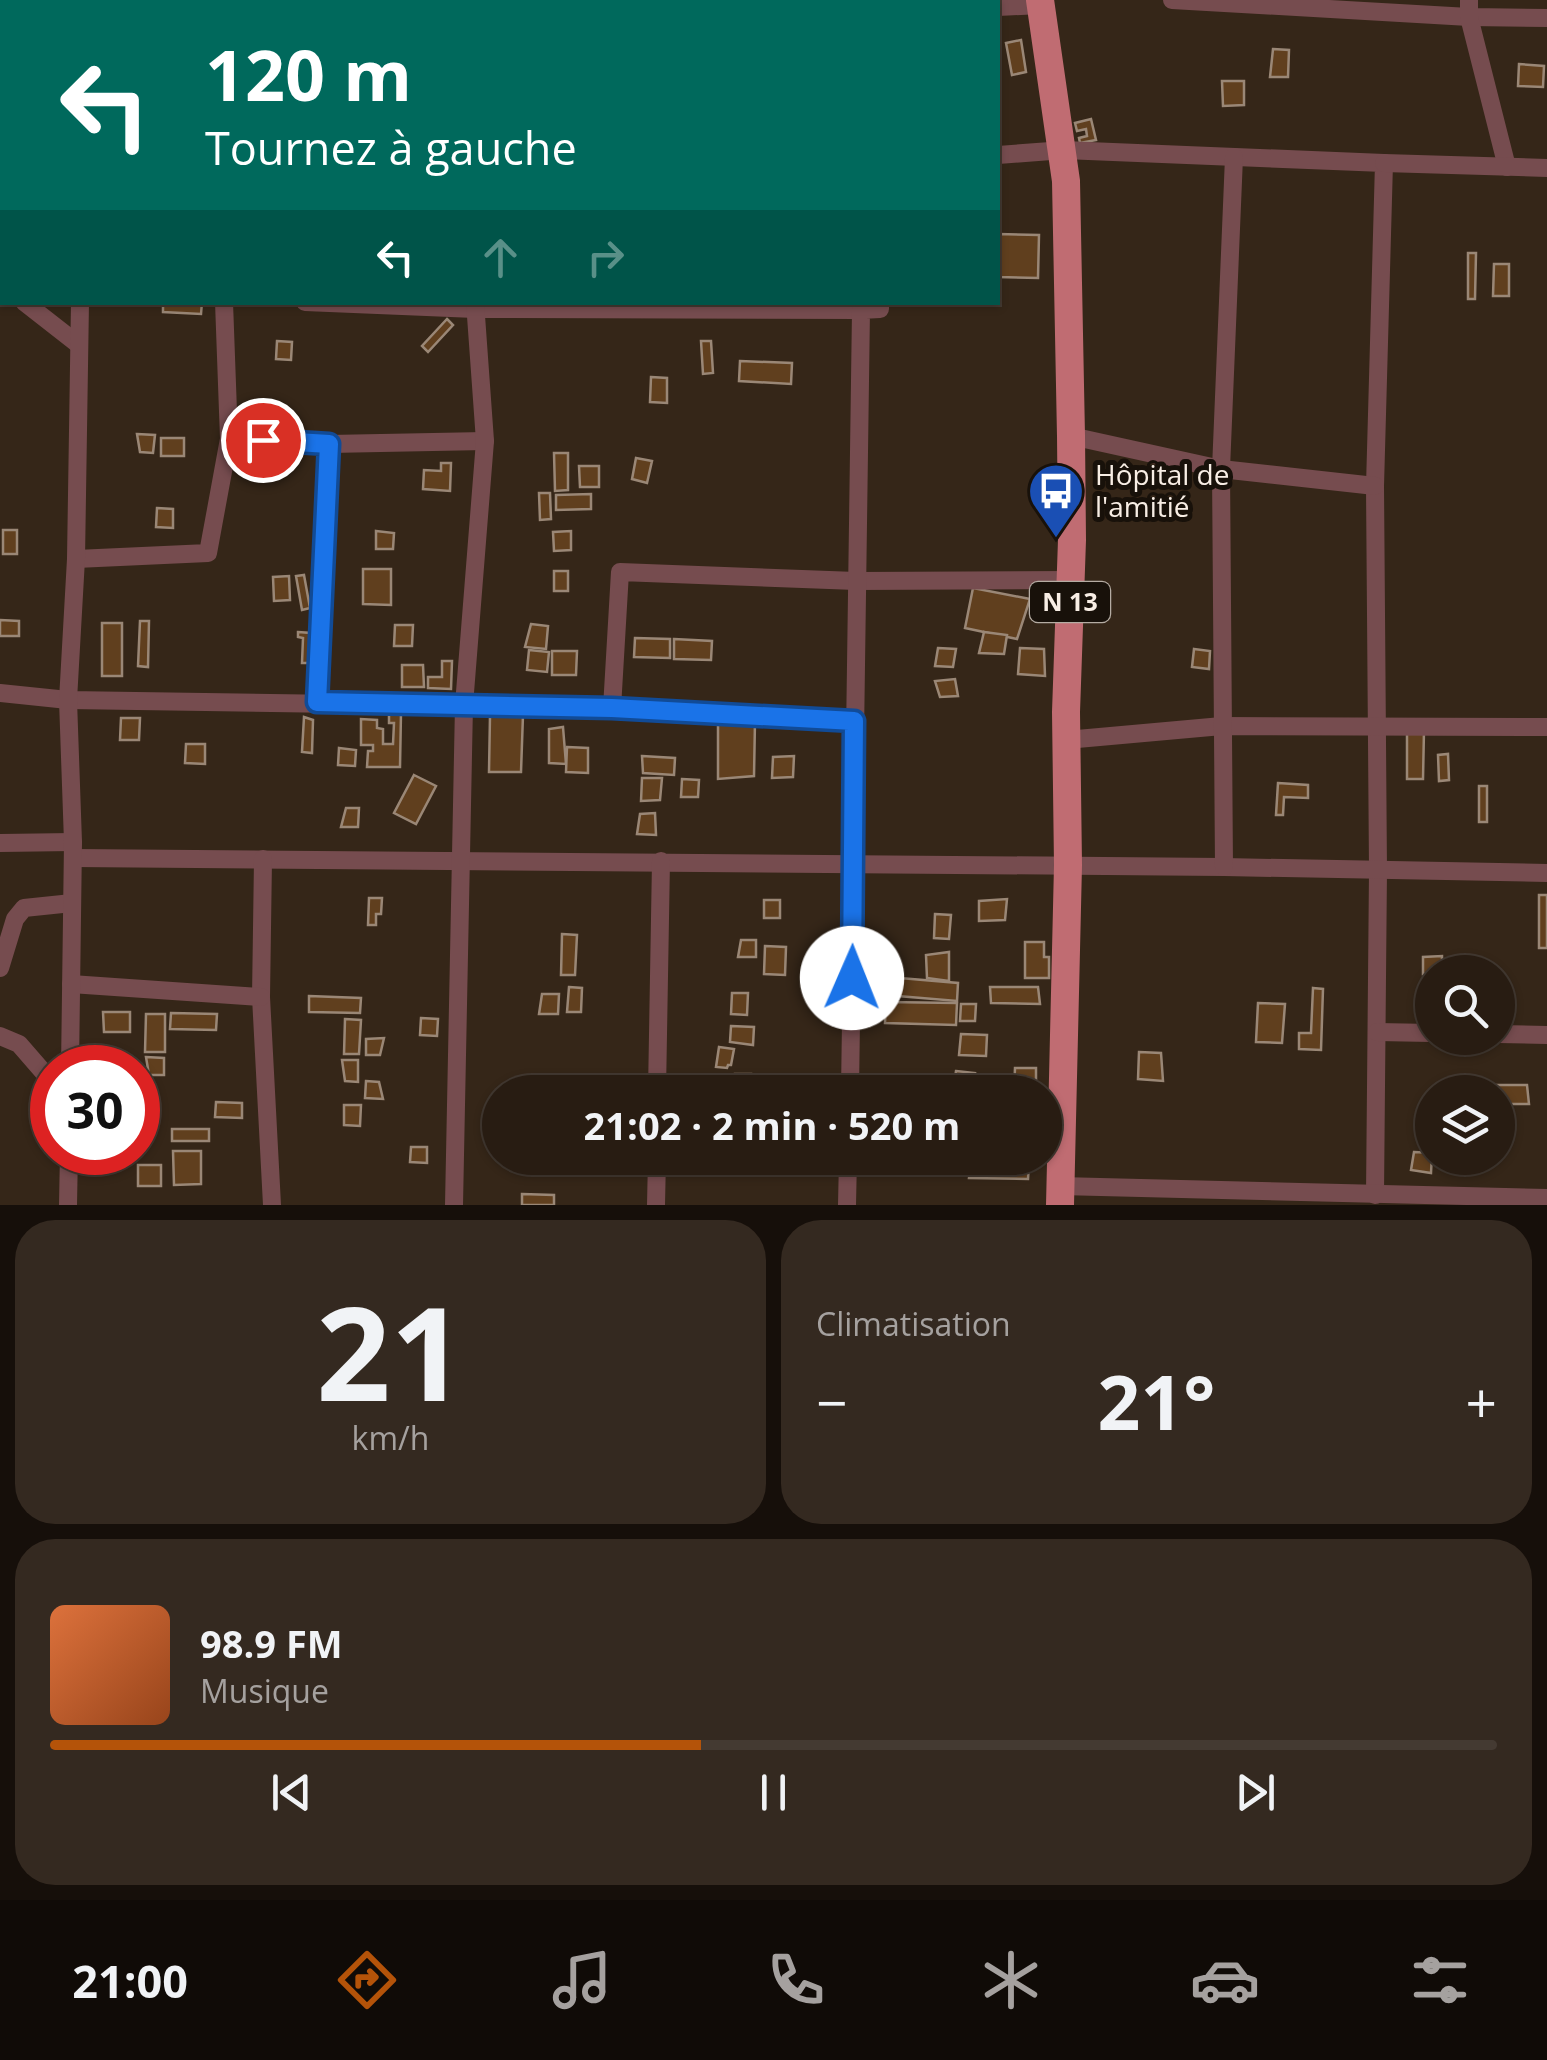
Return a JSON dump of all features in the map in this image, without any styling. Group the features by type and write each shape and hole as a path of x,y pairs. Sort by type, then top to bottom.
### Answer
{"main road":[{"name":"N 13","path":"1040,3 1064,150 1072,436 1060,1196"}],"street":[{"path":"1172,0 1469,9 1547,18"},
{"path":"1000,7 1040,3"},
{"path":"1469,9 1506,166"},
{"path":"1000,154 1064,150 1547,168"},
{"path":"1224,866 1221,470 1234,157"},
{"path":"1375,1196 1375,486 1384,163"},
{"path":"28,305 79,345"},
{"path":"70,1045 73,850 68,700 76,559 80,305"},
{"path":"76,559 208,553 229,438 224,305"},
{"path":"432,305 860,310 880,305"},
{"path":"454,1205 464,705 485,441 475,306"},
{"path":"850,1075 860,310"},
{"path":"1072,436 1221,470 1375,486"},
{"path":"229,438 329,444 485,441"},
{"path":"317,702 329,444"},
{"path":"612,708 620,572 856,581 1071,580"},
{"path":"0,693 68,700 612,708 854,721"},
{"path":"1066,740 1222,726 1547,727"},
{"path":"0,843 263,859 1224,866 1547,873"},
{"path":"263,859 261,997 272,1205"},
{"path":"658,1075 660,861"},
{"path":"0,968 16,919 24,908 72,903"},
{"path":"71,984 261,997"},
{"path":"1377,1032 1415,1033"},
{"path":"1515,1034 1547,1035"},
{"path":"0,1036 19,1044 30,1057"},
{"path":"68,1205 69,1175"},
{"path":"656,1205 657,1175"},
{"path":"847,1205 848,1175"},
{"path":"1060,1196 1547,1198"}],"building":[{"path":"1021,40 1026,72 1012,75 1006,43"},
{"path":"1273,49 1289,50 1288,77 1270,77"},
{"path":"1519,64 1544,66 1543,87 1518,86"},
{"path":"1222,81 1244,81 1244,105 1223,106"},
{"path":"1091,119 1096,140 1080,143 1079,138 1087,136 1086,129 1077,131 1075,123"},
{"path":"1000,234 1039,235 1038,278 1000,277"},
{"path":"1468,253 1476,253 1475,299 1468,299"},
{"path":"1494,264 1509,264 1509,296 1493,296"},
{"path":"163,305 202,305 201,314 163,312"},
{"path":"447,319 453,325 428,352 422,346"},
{"path":"277,341 292,342 291,360 276,359"},
{"path":"701,341 711,341 713,373 703,374"},
{"path":"740,361 792,363 791,384 739,381"},
{"path":"651,377 667,378 667,403 650,402"},
{"path":"137,434 155,435 153,453 140,452"},
{"path":"161,438 184,438 184,456 161,456"},
{"path":"554,453 568,453 568,490 555,491"},
{"path":"636,458 652,461 647,483 632,479"},
{"path":"441,463 451,463 450,491 423,489 424,470 441,471"},
{"path":"579,466 599,466 599,487 580,487"},
{"path":"539,493 550,493 551,519 540,520"},
{"path":"591,494 591,509 556,510 556,495"},
{"path":"157,508 173,509 173,528 156,527"},
{"path":"3,530 17,530 17,554 3,554"},
{"path":"376,531 394,533 393,549 376,549"},
{"path":"571,531 571,550 554,551 553,532"},
{"path":"363,569 391,569 391,605 363,604"},
{"path":"554,571 568,571 568,591 554,591"},
{"path":"304,575 310,608 302,610 296,576"},
{"path":"289,576 290,600 274,601 273,577"},
{"path":"973,588 1030,599 1017,639 965,628"},
{"path":"0,620 19,621 19,636 0,636"},
{"path":"140,621 149,621 148,667 138,666"},
{"path":"102,623 122,623 122,676 102,676"},
{"path":"531,624 548,626 546,649 525,647"},
{"path":"395,625 413,625 412,646 394,646"},
{"path":"298,632 311,633 310,663 302,663 303,638 298,637"},
{"path":"984,632 1007,635 1004,654 979,653"},
{"path":"635,638 670,639 670,658 634,657"},
{"path":"674,639 712,641 711,660 674,659"},
{"path":"938,648 956,649 953,667 935,666"},
{"path":"1020,648 1044,649 1045,676 1018,674"},
{"path":"1194,649 1210,651 1209,669 1192,667"},
{"path":"529,650 549,652 547,672 527,670"},
{"path":"552,651 577,651 576,675 552,675"},
{"path":"442,661 452,661 451,689 428,688 428,677 442,677"},
{"path":"402,665 423,665 424,687 402,687"},
{"path":"955,679 958,696 940,697 935,681"},
{"path":"389,713 401,713 400,767 367,767 368,751 373,751 373,745 361,745 361,719 377,720 377,728 383,729 383,744 393,744 394,723 389,723"},
{"path":"523,715 521,772 489,772 490,716"},
{"path":"304,717 313,720 312,753 302,752"},
{"path":"121,718 140,718 139,740 120,740"},
{"path":"755,721 754,776 718,779 718,723"},
{"path":"563,727 566,764 549,763 549,729"},
{"path":"1407,730 1424,730 1423,779 1407,779"},
{"path":"186,744 205,744 205,764 185,763"},
{"path":"567,747 588,748 588,773 566,772"},
{"path":"339,748 356,750 355,766 338,765"},
{"path":"1448,754 1449,780 1439,781 1438,755"},
{"path":"642,756 675,758 674,775 643,773"},
{"path":"794,756 793,777 772,778 773,757"},
{"path":"414,775 436,786 416,824 394,813"},
{"path":"642,778 662,778 660,800 641,801"},
{"path":"682,779 699,780 698,797 681,797"},
{"path":"1278,783 1308,785 1308,798 1284,797 1283,815 1276,815"},
{"path":"1479,786 1487,786 1487,822 1479,822"},
{"path":"346,808 359,808 358,827 341,827"},
{"path":"655,813 656,835 637,834 640,814"},
{"path":"1539,895 1547,895 1547,948 1539,948"},
{"path":"369,898 382,898 376,925 368,925"},
{"path":"1007,899 1005,920 979,921 979,901"},
{"path":"764,900 780,900 780,918 764,918"},
{"path":"935,914 951,915 949,939 934,938"},
{"path":"562,934 577,935 575,975 561,975"},
{"path":"741,940 756,940 756,957 738,957"},
{"path":"1025,942 1044,942 1049,978 1025,978"},
{"path":"765,946 786,947 785,975 764,974"},
{"path":"949,952 949,981 927,978 926,955"},
{"path":"888,977 958,983 957,1001 886,995"},
{"path":"569,987 582,988 581,1012 567,1012"},
{"path":"990,987 1038,987 1040,1004 991,1003"},
{"path":"1313,988 1323,989 1321,1050 1299,1049 1299,1033 1311,1033"},
{"path":"732,993 748,993 747,1015 731,1014"},
{"path":"542,994 559,994 558,1014 539,1014"},
{"path":"309,996 361,998 360,1013 309,1012"},
{"path":"886,1002 957,1003 956,1025 885,1023"},
{"path":"1258,1003 1285,1004 1282,1043 1256,1042"},
{"path":"961,1004 976,1004 975,1021 960,1021"},
{"path":"103,1012 130,1012 130,1032 104,1032"},
{"path":"171,1013 217,1014 216,1030 170,1029"},
{"path":"146,1014 165,1014 165,1052 160,1052 160,1045 145,1045"},
{"path":"421,1018 438,1019 437,1036 420,1035"},
{"path":"345,1019 361,1020 359,1054 344,1054"},
{"path":"731,1026 754,1027 753,1045 730,1042"},
{"path":"961,1034 987,1035 986,1056 959,1055"},
{"path":"384,1038 380,1055 366,1055 366,1039"},
{"path":"719,1047 734,1049 727,1068 716,1067"},
{"path":"1139,1052 1161,1053 1163,1081 1138,1079"},
{"path":"160,1058 164,1058 164,1075 160,1075"},
{"path":"342,1060 358,1060 358,1082 345,1081"},
{"path":"1015,1068 1036,1068 1036,1075 1015,1075"},
{"path":"366,1081 379,1082 383,1099 365,1098"},
{"path":"1515,1085 1527,1085 1529,1104 1515,1104"},
{"path":"216,1102 242,1103 242,1118 215,1117"},
{"path":"344,1105 361,1105 360,1126 344,1125"},
{"path":"172,1129 209,1129 209,1141 172,1141"},
{"path":"411,1147 427,1147 427,1163 410,1162"},
{"path":"173,1151 201,1151 201,1184 174,1185"},
{"path":"161,1165 161,1186 138,1186 138,1175 160,1175"},
{"path":"969,1175 1028,1175 1028,1179 969,1178"},
{"path":"522,1194 554,1195 554,1205 522,1205"}],"place":[{"name":"Hôpital de l'amitié","path":"1056,540"}],"route":[{"path":"263,440 329,444 317,702 612,708 854,721 852,978"}]}
